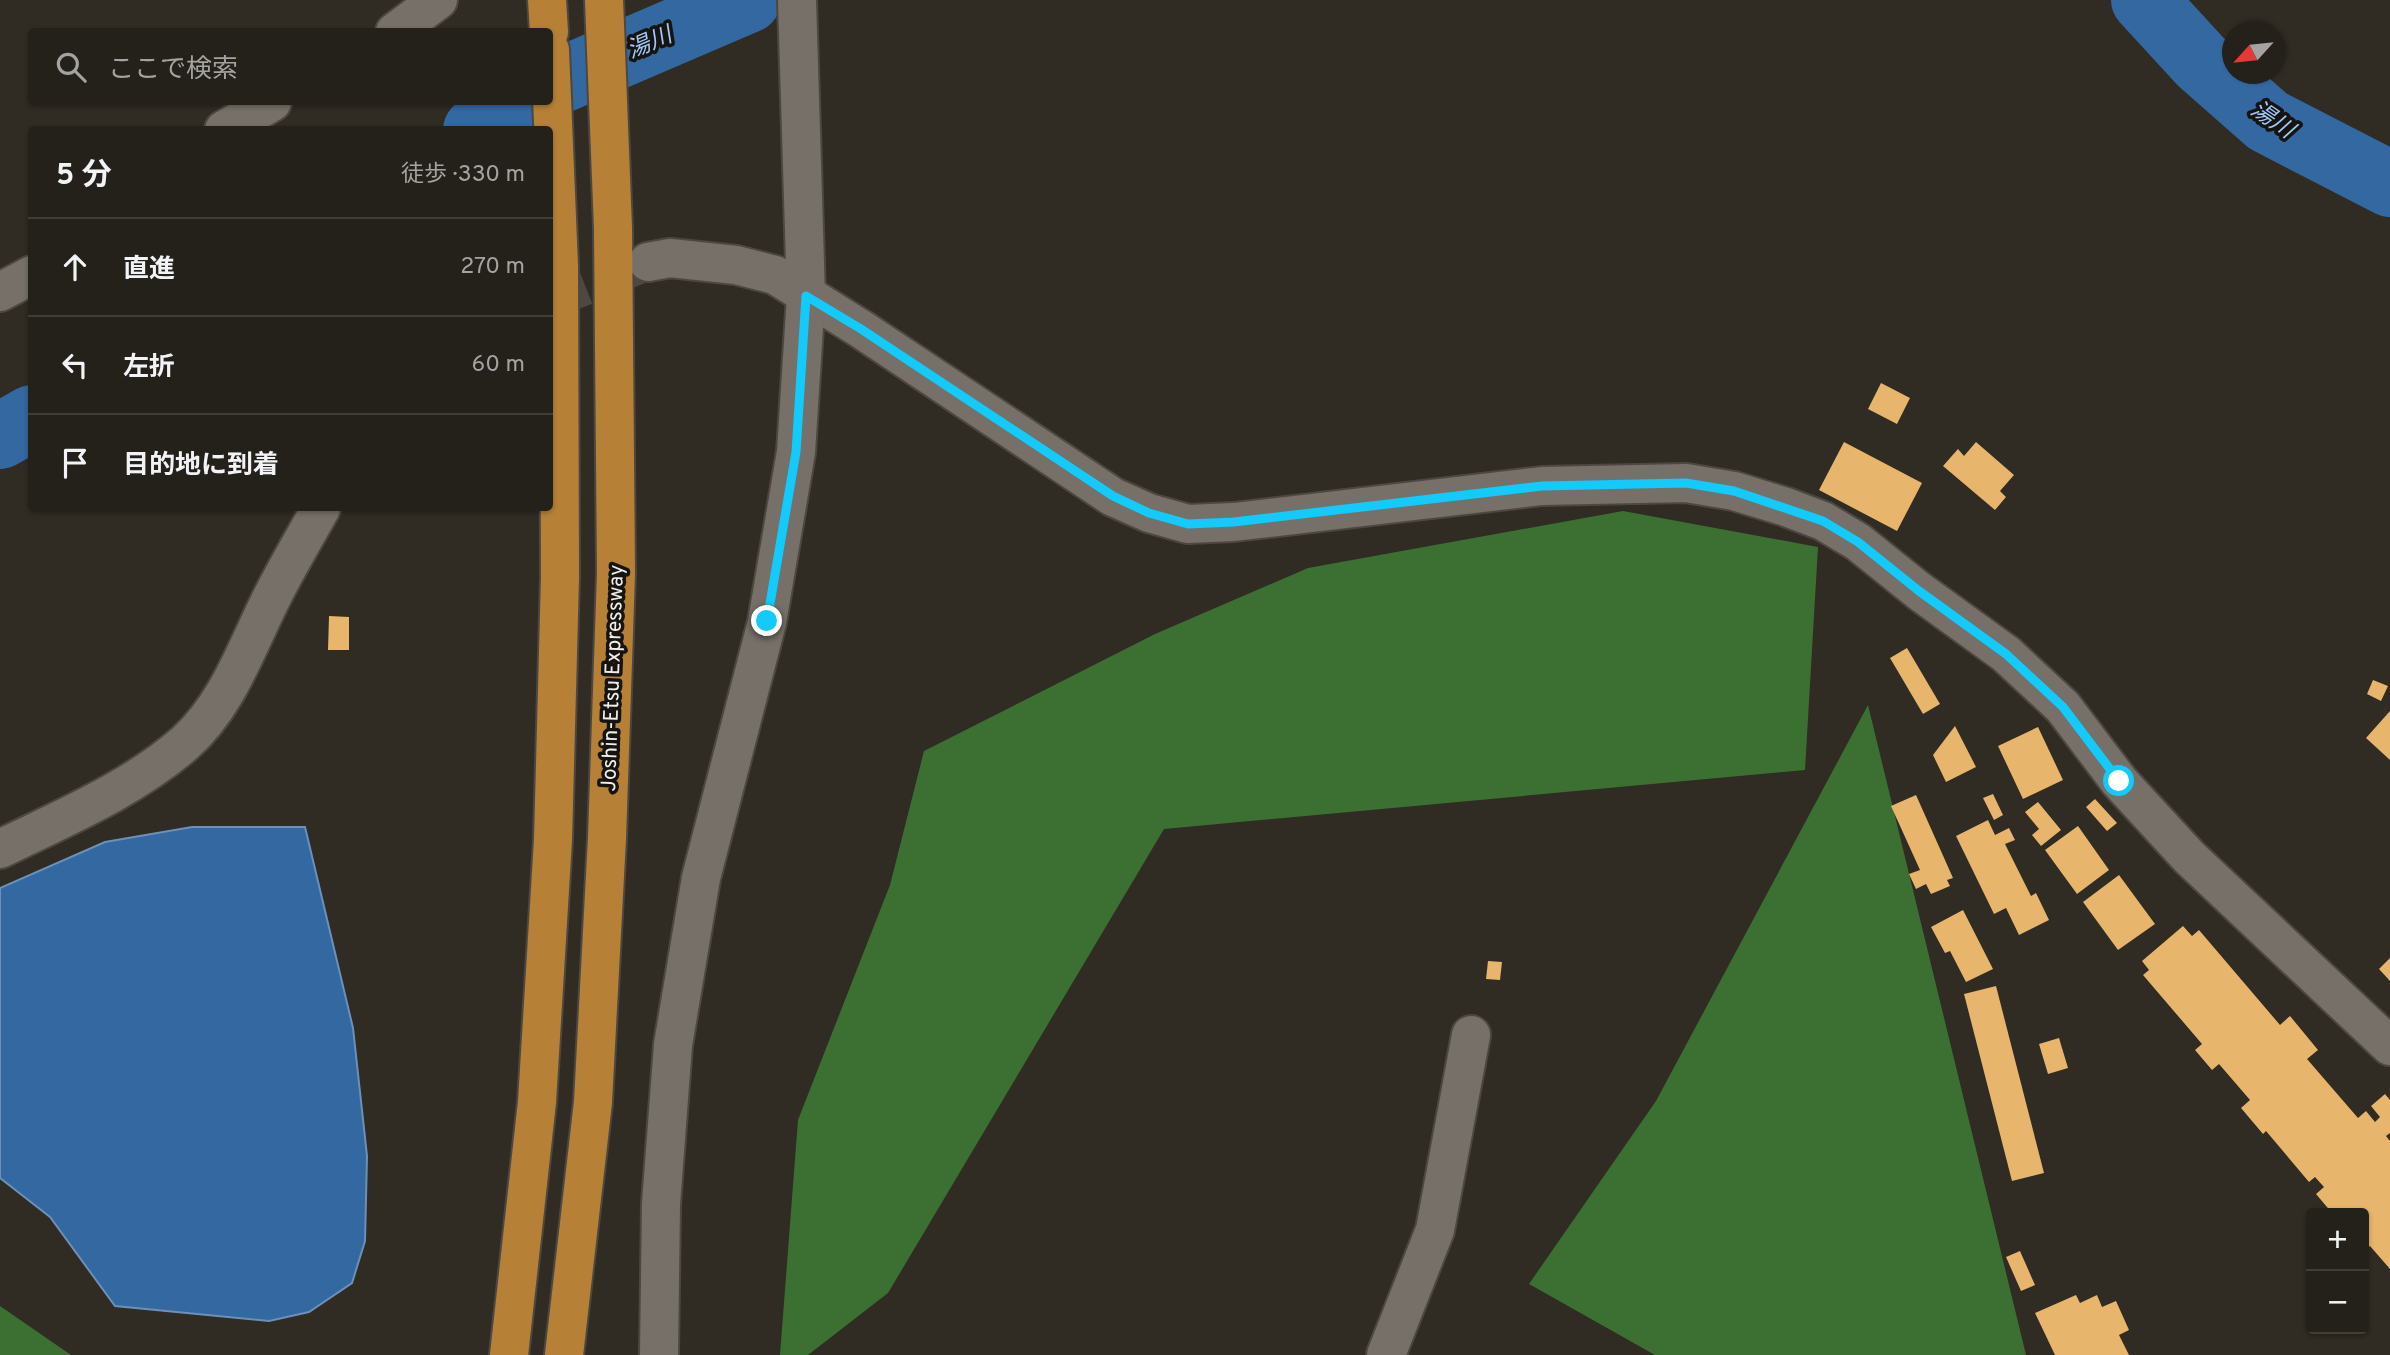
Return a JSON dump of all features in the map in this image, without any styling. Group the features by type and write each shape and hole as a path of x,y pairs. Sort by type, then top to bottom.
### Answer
{"highway":[{"path":"547,0 549,28"},
{"name":"Joshin-Etsu Expressway","path":"564,1355 593,1102 607,838 616,573 613,228 604,0"},
{"path":"509,1355 537,1102 553,840 560,577 559,266 552,105"}],"street":[{"path":"400,28 438,0"},
{"path":"659,1355 661,1204 673,1045 701,878 767,621 796,452 806,296 797,0"},
{"path":"230,126 267,105"},
{"path":"648,262 670,258 736,265 775,275 873,336 1113,496 1149,513 1188,524 1234,522 1542,486 1686,483 1734,491 1823,521 1858,542 1919,591 2006,654 2063,707 2119,781 2189,857 2390,1046"},
{"path":"0,292 28,277"},
{"path":"0,849 117,791 157,766 187,741 223,696 319,511"},
{"path":"1386,1355 1435,1230 1471,1035"}],"green space":[{"path":"1623,511 1818,547 1805,770 1164,829 888,1293 808,1355 780,1355 798,1120 890,885 924,751 1155,634 1308,568"},
{"path":"1868,705 2026,1355 1655,1355 1529,1284 1656,1101"},
{"path":"0,1306 71,1355 0,1355"}],"water":[{"path":"192,827 305,827 353,1028 367,1156 365,1241 352,1283 309,1312 269,1321 115,1306 50,1217 0,1178 0,888 105,842"}],"building":[{"path":"1881,383 1910,398 1897,424 1868,409"},
{"path":"1844,442 1922,483 1897,531 1819,490"},
{"path":"1976,442 2014,475 2000,491 2006,497 1995,510 1943,466 1958,449 1964,456"},
{"path":"329,616 349,617 349,650 328,650"},
{"path":"1907,648 1940,704 1923,714 1890,658"},
{"path":"2373,680 2388,686 2381,701 2367,694"},
{"path":"2390,711 2390,760 2366,738"},
{"path":"1955,726 1976,767 1946,782 1933,755"},
{"path":"2038,727 2063,780 2023,799 1998,746"},
{"path":"1993,794 2003,815 1994,820 1983,798"},
{"path":"1916,795 1953,878 1947,880 1950,886 1931,894 1926,884 1916,889 1909,874 1920,870 1891,806"},
{"path":"2095,799 2117,823 2107,831 2086,807"},
{"path":"2038,802 2061,830 2041,846 2032,835 2039,829 2025,812"},
{"path":"1988,820 1995,835 2009,828 2015,840 2005,844 2031,896 2036,893 2049,920 2019,935 2006,908 1994,914 1956,836"},
{"path":"2078,826 2109,870 2077,894 2045,850"},
{"path":"2119,875 2155,924 2118,950 2083,902"},
{"path":"1963,910 1993,969 1966,982 1950,951 1945,953 1931,927"},
{"path":"2183,926 2192,936 2199,930 2280,1025 2290,1016 2318,1050 2307,1059 2358,1118 2366,1111 2375,1122 2380,1117 2371,1106 2385,1094 2390,1100 2390,1133 2386,1136 2390,1141 2390,1269 2369,1247 2369,1208 2328,1208 2316,1194 2324,1187 2315,1177 2309,1182 2266,1131 2263,1134 2241,1108 2250,1100 2219,1064 2212,1070 2195,1050 2202,1044 2143,975 2149,970 2142,961"},
{"path":"2390,958 2390,981 2379,969"},
{"path":"1488,961 1502,962 1500,980 1486,979"},
{"path":"1996,986 2044,1173 2012,1181 1964,994"},
{"path":"2059,1038 2068,1068 2048,1074 2039,1044"},
{"path":"2020,1251 2035,1285 2021,1291 2006,1257"},
{"path":"2076,1295 2080,1303 2097,1295 2102,1307 2116,1301 2129,1330 2119,1335 2129,1355 2055,1355 2035,1313"}],"waterway":[{"name":"湯川","path":"553,84 748,0"},
{"name":"湯川","path":"2144,0 2201,62 2268,121 2390,184"},
{"name":"湯川","path":"482,126 512,105"},
{"name":"湯川","path":"0,436 28,420"}],"tunnel":[{"path":"553,299 642,264"}],"route":[{"path":"767,621 796,452 806,296 861,329 1113,496 1149,513 1188,524 1234,522 1542,486 1686,483 1734,491 1786,507 1823,521 1858,542 1919,591 2006,654 2063,707 2119,781"}]}
